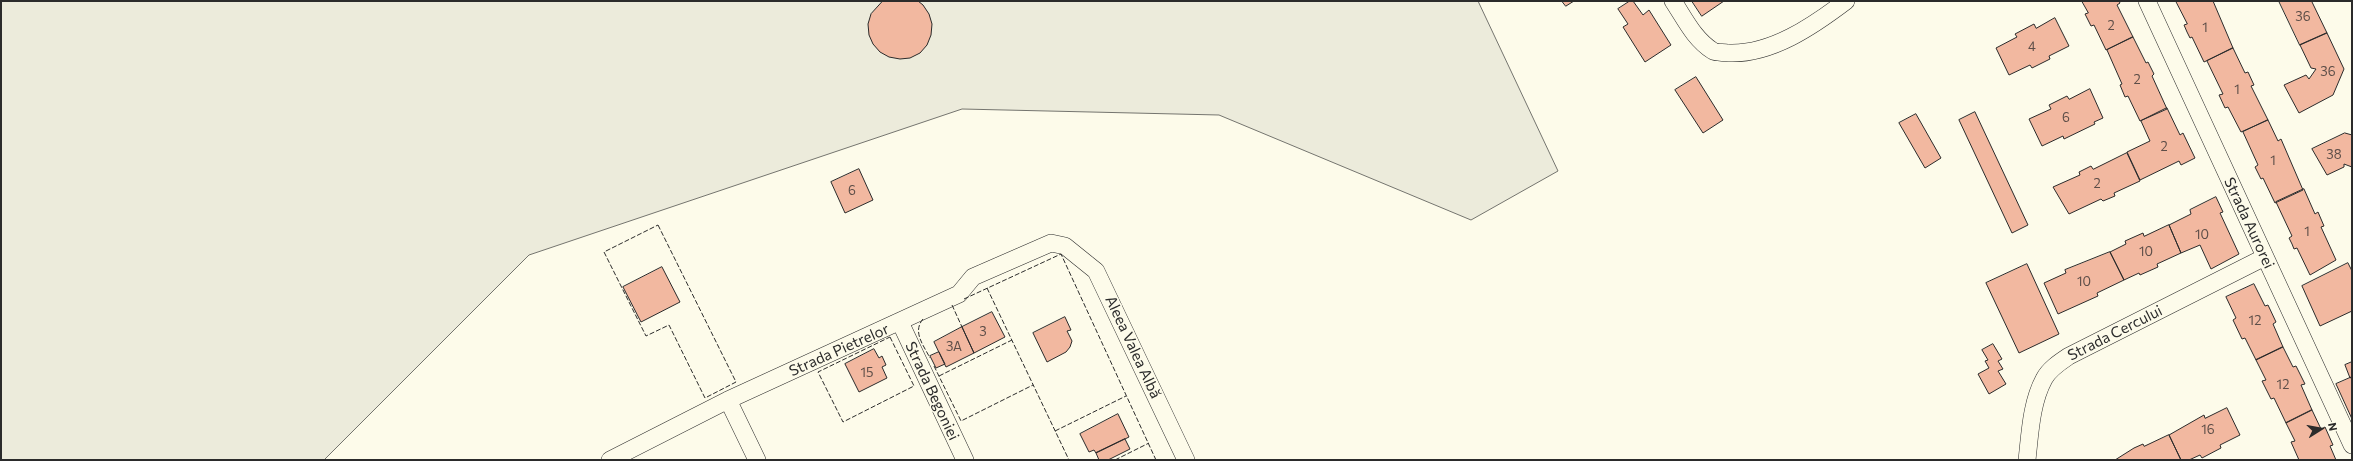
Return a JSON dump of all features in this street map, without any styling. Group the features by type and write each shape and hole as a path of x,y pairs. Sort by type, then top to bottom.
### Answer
{"street":[{"path":"1673,1 1695,35 1714,52 1742,53 1782,41 1822,19 1846,1"},
{"name":"Strada Aurorei","path":"2147,1 2352,445"},
{"name":"Strada Pietrelor","path":"610,460 728,400 959,294 973,278 1051,243 1065,246"},
{"name":"Aleea Valea Albă","path":"1065,246 1096,270 1186,460"},
{"name":"Strada Cercului","path":"2027,460 2034,407 2044,378 2055,366 2069,356 2265,257"},
{"name":"Strada Begoniei","path":"900,322 965,460"},
{"path":"728,400 757,460"}],"shaded area":[{"path":"1,1 1478,1 1558,171 1471,220 1219,115 962,109 529,255 324,460 1,460"}],"building":[{"path":"883,1 918,1 923,5 929,14 932,24 931,35 927,45 920,53 910,58 900,59 889,57 880,52 873,44 869,35 868,24 871,14"},
{"path":"1562,1 1574,1 1566,6"},
{"path":"1630,1 1633,1 1643,15 1649,10 1671,45 1645,62 1623,27 1628,24 1618,9"},
{"path":"1692,1 1724,1 1702,16"},
{"path":"2082,1 2119,1 2120,3 2117,5 2133,37 2106,50 2094,25 2091,26 2085,14 2088,13"},
{"path":"2176,1 2213,1 2233,48 2204,62 2192,37 2190,38 2187,32 2184,25 2187,24"},
{"path":"2279,1 2313,1 2312,2 2327,33 2300,45"},
{"path":"2055,18 2069,46 2049,56 2050,59 2032,68 2030,65 2009,75 1996,48 2017,37 2015,34 2034,24 2036,28"},
{"path":"2327,33 2344,69 2333,95 2299,113 2284,85 2306,75 2309,79 2316,69 2311,68 2300,45"},
{"path":"2133,37 2146,63 2148,62 2154,74 2152,76 2167,109 2140,121 2128,96 2125,97 2120,85 2122,84 2107,50"},
{"path":"2233,48 2245,73 2248,72 2254,85 2251,86 2268,120 2241,132 2228,107 2225,108 2219,95 2223,94 2207,61"},
{"path":"1696,77 1723,120 1703,133 1675,90"},
{"path":"2090,89 2103,118 2094,122 2095,124 2064,139 2063,136 2042,146 2029,119 2051,109 2049,105 2067,96 2069,99"},
{"path":"2167,108 2180,135 2183,133 2195,158 2181,165 2179,161 2140,180 2127,152 2150,141 2141,121"},
{"path":"1975,112 2028,225 2012,233 1959,120"},
{"path":"1916,114 1941,158 1925,168 1899,123"},
{"path":"2268,120 2278,141 2281,139 2303,190 2275,203 2263,178 2261,179 2255,167 2258,165 2243,132"},
{"path":"2345,133 2352,135 2352,167 2344,164 2344,167 2327,175 2312,149"},
{"path":"2127,153 2140,181 2114,193 2115,196 2103,201 2101,199 2069,214 2053,187 2080,175 2079,172 2091,166 2093,169"},
{"path":"859,169 873,200 845,213 831,182"},
{"path":"2304,189 2315,214 2318,212 2324,226 2321,227 2336,260 2310,275 2297,248 2294,249 2289,238 2292,236 2276,202"},
{"path":"2216,197 2223,212 2220,213 2239,254 2211,269 2200,245 2181,253 2169,225 2191,214 2190,210"},
{"path":"2169,225 2181,253 2157,264 2158,267 2124,280 2110,252 2126,244 2125,241 2143,233 2144,236"},
{"path":"2110,252 2124,280 2097,293 2098,296 2058,314 2044,283 2066,273 2065,270"},
{"path":"2348,263 2352,271 2352,311 2320,326 2302,286"},
{"path":"2027,264 2059,334 2019,353 1986,283"},
{"path":"662,267 680,302 641,322 623,287"},
{"path":"2254,284 2265,306 2268,305 2276,322 2273,324 2283,347 2256,360 2245,338 2242,339 2233,320 2236,318 2226,297"},
{"path":"992,312 1005,337 974,353 962,327"},
{"path":"1065,317 1071,330 1067,331 1072,341 1070,347 1066,352 1047,362 1033,333"},
{"path":"962,327 974,353 946,367 934,342"},
{"path":"1993,344 2002,359 1998,361 2003,369 1998,371 2006,384 1989,394 1978,374 1989,368 1985,361 1988,360 1982,350"},
{"path":"2283,347 2293,367 2296,366 2305,384 2301,385 2312,410 2286,423 2274,398 2271,399 2262,381 2266,380 2256,360"},
{"path":"874,349 879,358 882,356 886,365 882,367 887,378 859,392 845,364"},
{"path":"939,352 945,364 936,368 930,356"},
{"path":"2352,362 2352,377 2350,378 2345,365"},
{"path":"2352,377 2352,419 2336,384"},
{"path":"2227,408 2240,435 2220,445 2221,448 2202,458 2200,455 2189,460 2181,460 2169,435 2204,415 2205,418"},
{"path":"2312,410 2321,429 2325,427 2333,445 2330,446 2336,460 2299,460 2291,442 2295,441 2286,423"},
{"path":"1118,414 1129,437 1096,453 1094,450 1089,452 1080,434"},
{"path":"2169,435 2181,460 2115,460 2134,448 2143,444 2144,446"},
{"path":"1125,439 1130,449 1108,460 1099,460 1096,453"}],"fence":[{"path":"658,225 736,382 705,398 669,325 646,336 604,252 658,225"},
{"path":"964,299 1061,254 1156,460"},
{"path":"987,288 1069,460"},
{"path":"952,305 962,327"},
{"path":"923,319 920,324 919,334 922,344 930,358"},
{"path":"890,337 914,386 843,422 818,372 890,337"},
{"path":"939,376 1012,340"},
{"path":"934,366 961,421 1033,385"},
{"path":"1055,431 1126,396"},
{"path":"1115,460 1149,443"}]}
